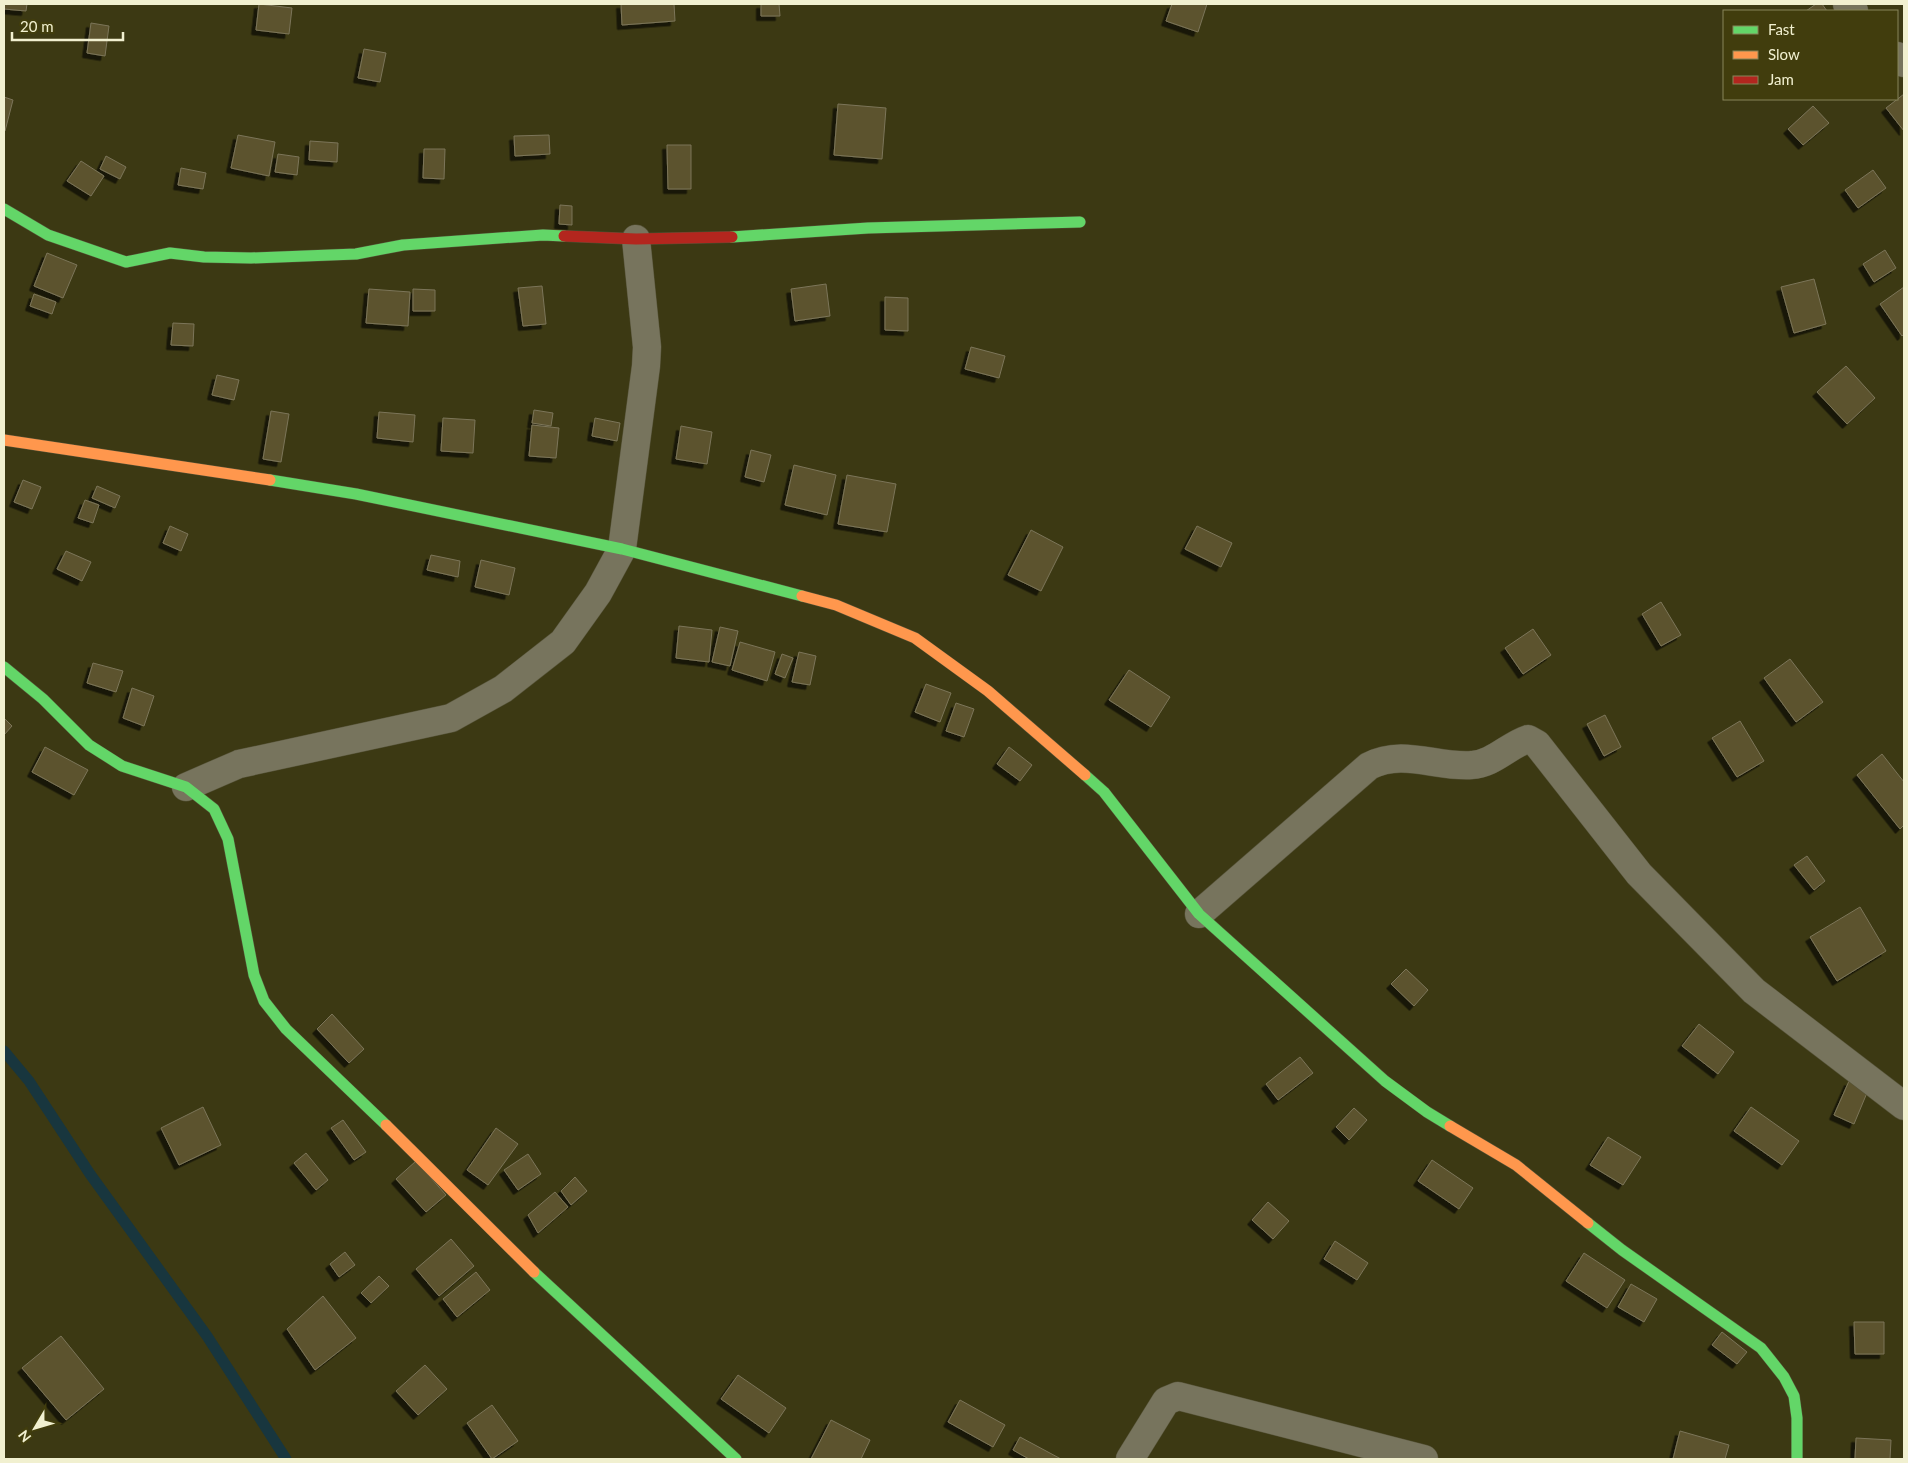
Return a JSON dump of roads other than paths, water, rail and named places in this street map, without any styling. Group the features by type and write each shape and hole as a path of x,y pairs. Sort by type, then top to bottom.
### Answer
{"street":[{"path":"4,209 48,236 126,262 170,253 204,257 251,258 356,254 403,245 543,234 636,239 752,237 868,228 1080,222"},
{"path":"186,787 239,764 451,718 503,689 563,642 598,592 622,549 647,347 636,239"},
{"path":"4,440 356,494 622,549 836,605 915,638 988,691 1104,792 1200,914 1385,1081 1427,1112 1516,1165 1622,1250 1761,1348 1777,1367 1794,1397 1798,1443 1797,1459"},
{"path":"4,667 43,699 89,745 122,766 186,787 214,809 228,838 254,975 264,1001 286,1029 445,1182 516,1255 736,1459"},
{"path":"1200,914 1369,766 1381,760 1395,758 1472,765 1485,763 1518,742 1528,739 1537,744 1639,874 1754,991 1904,1106"},
{"path":"1130,1459 1166,1401 1178,1396 1424,1459"}],"waterway":[{"path":"4,1051 29,1081 90,1174 207,1336 286,1459"}]}
